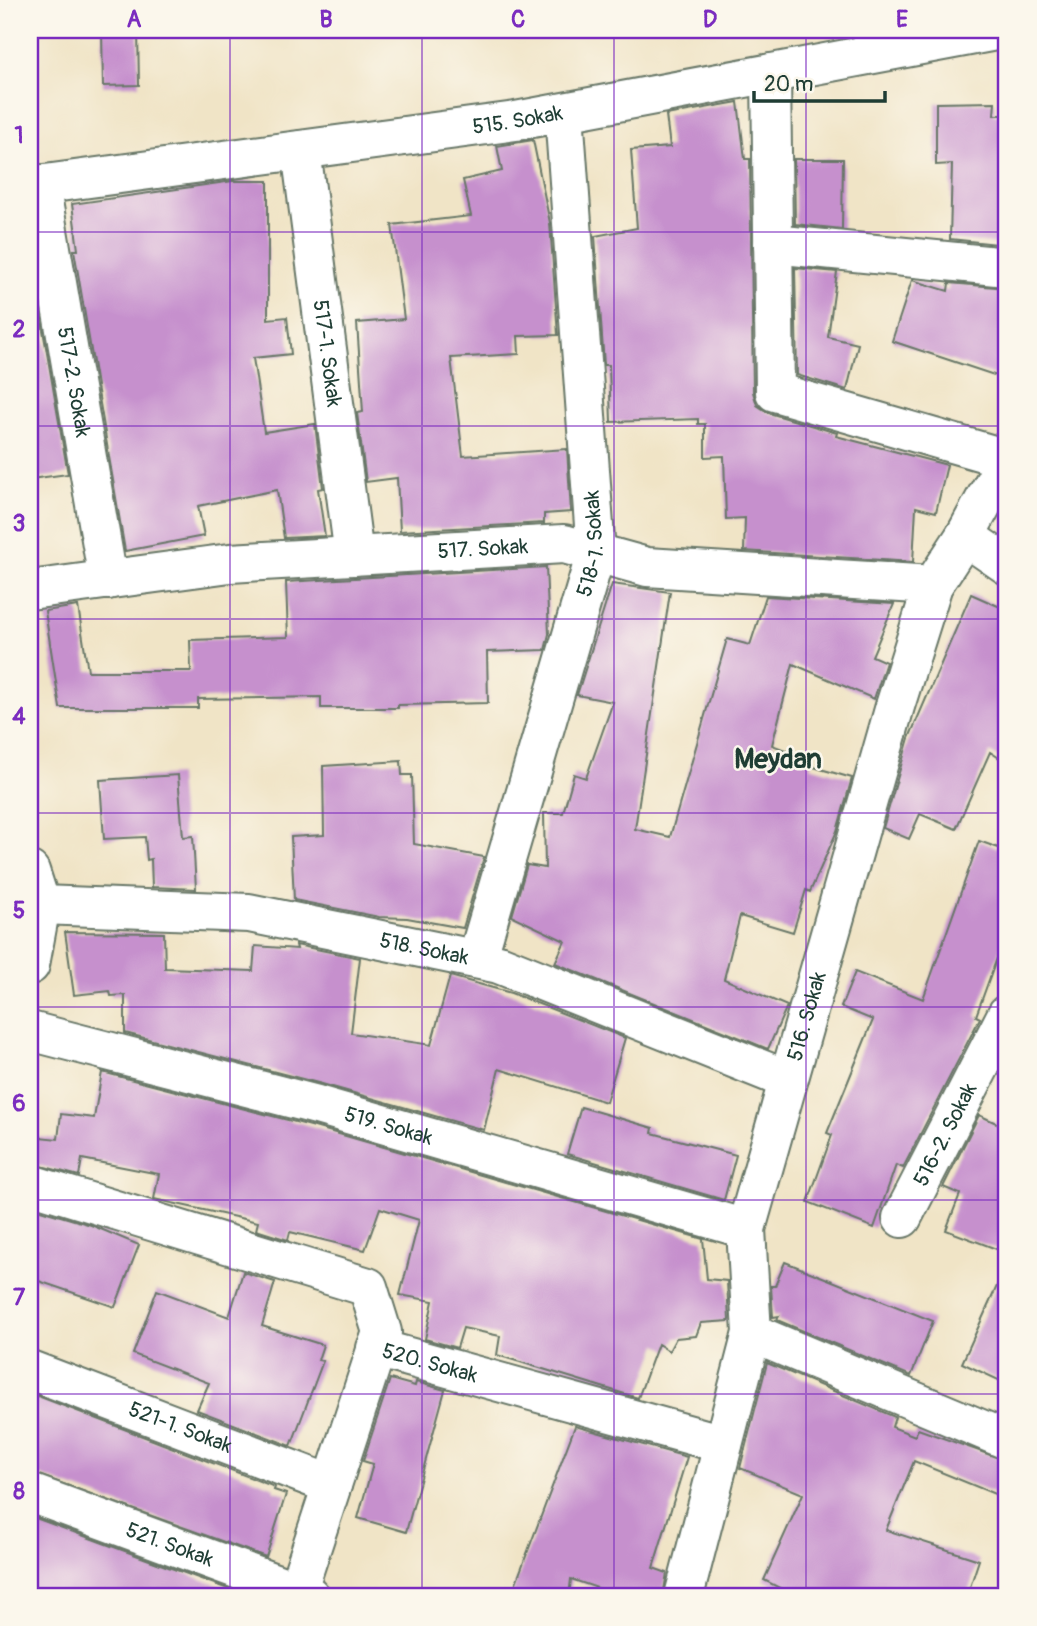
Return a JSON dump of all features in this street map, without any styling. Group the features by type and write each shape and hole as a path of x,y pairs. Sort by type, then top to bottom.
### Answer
{"street":[{"name":"515. Sokak","path":"35,185 564,113 1001,30"},
{"path":"771,73 775,392 1007,459"},
{"name":"518-1. Sokak","path":"477,959 596,553 564,113"},
{"name":"517-1. Sokak","path":"301,150 354,556"},
{"name":"517-2. Sokak","path":"35,185 108,580"},
{"path":"773,244 1007,267"},
{"name":"516. Sokak","path":"684,1596 752,1333 746,1229 894,706 933,585 965,536 1007,459"},
{"path":"965,536 1007,565"},
{"name":"517. Sokak","path":"30,590 230,563 564,544 647,567 933,585"},
{"path":"30,965 36,888"},
{"name":"518. Sokak","path":"36,888 249,913 499,964 788,1080"},
{"name":"516-2. Sokak","path":"902,1218 1007,1014"},
{"name":"519. Sokak","path":"30,1031 317,1105 746,1229"},
{"name":"520. Sokak","path":"30,1184 368,1287 382,1332 376,1348 723,1444"},
{"path":"752,1333 1007,1440"},
{"path":"303,1594 332,1485 376,1348"},
{"name":"521-1. Sokak","path":"30,1370 332,1485"},
{"name":"521. Sokak","path":"30,1493 303,1594"}],"building":[{"path":"102,30 138,30 139,85 103,86"},
{"path":"738,102 745,159 750,159 753,392 757,405 769,413 837,433 836,436 947,465 936,512 916,507 913,562 744,551 745,518 726,519 724,456 705,457 705,424 698,424 698,419 611,422 609,365 604,365 595,236 637,228 631,150 670,147 666,115"},
{"path":"995,102 994,115 1007,115 1007,245 950,239 952,164 936,165 936,103"},
{"path":"533,140 550,223 558,335 518,336 519,354 451,358 463,456 567,449 571,512 544,514 544,523 400,531 397,478 366,482 357,413 363,412 357,323 404,319 392,225 471,216 463,180 502,171 497,146"},
{"path":"794,159 843,159 842,229 795,224"},
{"path":"233,181 268,181 268,319 287,317 291,354 253,358 264,432 315,424 323,488 318,489 325,536 284,538 277,490 198,506 204,536 125,551 74,250 78,250 72,204"},
{"path":"30,255 68,474 30,479"},
{"path":"795,268 837,272 828,337 858,344 847,390 797,375"},
{"path":"912,280 948,291 949,283 1007,288 1007,345 997,376 892,341"},
{"path":"546,567 549,634 545,650 487,652 488,703 398,705 398,708 321,708 321,697 198,699 198,708 60,708 45,611 78,606 88,671 191,671 190,640 288,637 286,582"},
{"path":"612,584 670,592 635,829 670,837 727,639 750,645 766,596 894,604 872,656 886,662 874,699 793,664 772,745 812,760 810,766 852,778 837,831 810,892 806,890 793,932 740,916 724,979 787,1006 768,1049 555,963 565,941 512,916 527,865 545,868 544,813 563,813 574,774 586,778 613,702 577,695"},
{"path":"971,594 1007,610 1007,763 990,752 956,829 920,814 909,839 883,828 909,738"},
{"path":"401,761 402,775 412,775 414,844 484,857 463,928 407,918 379,917 294,900 291,837 324,835 323,766"},
{"path":"178,775 183,837 193,836 196,889 152,887 151,859 147,860 145,837 104,839 100,780"},
{"path":"979,841 1007,851 1007,930 976,1016 980,1018 903,1168 896,1165 874,1228 808,1202 832,1135 827,1133 873,1020 841,1007 855,972 923,999"},
{"path":"65,932 164,933 165,968 253,971 255,946 297,949 296,945 360,958 351,1033 431,1045 450,976 511,993 625,1038 606,1102 499,1069 484,1130 322,1084 125,1033 125,995 111,996 110,991 74,995"},
{"path":"102,1072 311,1126 703,1239 707,1279 727,1281 729,1321 701,1323 696,1336 676,1338 669,1351 658,1344 638,1398 497,1355 500,1336 463,1328 457,1348 425,1339 433,1301 400,1295 419,1220 380,1208 365,1250 290,1232 288,1240 256,1230 258,1222 154,1199 159,1174 82,1159 79,1176 30,1163 30,1136 58,1139 61,1114 94,1118"},
{"path":"581,1107 653,1128 652,1133 736,1155 724,1200 567,1154"},
{"path":"979,1115 1007,1128 1007,1253 946,1230 960,1194 943,1187"},
{"path":"30,1207 91,1225 139,1245 115,1307 30,1278"},
{"path":"785,1262 933,1321 911,1376 777,1320 779,1316 773,1317 771,1286 775,1286"},
{"path":"1007,1264 1007,1384 962,1363"},
{"path":"243,1272 275,1282 262,1326 323,1345 318,1360 323,1361 291,1446 197,1410 209,1383 133,1354 157,1290 229,1317"},
{"path":"767,1363 895,1417 892,1427 915,1436 918,1429 1007,1461 1007,1499 914,1461 886,1530 979,1560 967,1596 795,1596 764,1580 803,1494 740,1468"},
{"path":"390,1379 415,1386 416,1382 445,1390 406,1532 358,1518 373,1464 363,1461"},
{"path":"30,1393 275,1487 274,1490 286,1494 266,1557 30,1472"},
{"path":"1007,1393 1007,1416 998,1413"},
{"path":"575,1426 687,1457 653,1568 667,1573 663,1596 621,1596 571,1579 569,1596 511,1596"},
{"path":"30,1516 247,1596 30,1596"}],"district":[{"name":"Meydan","path":"778,758"}]}
